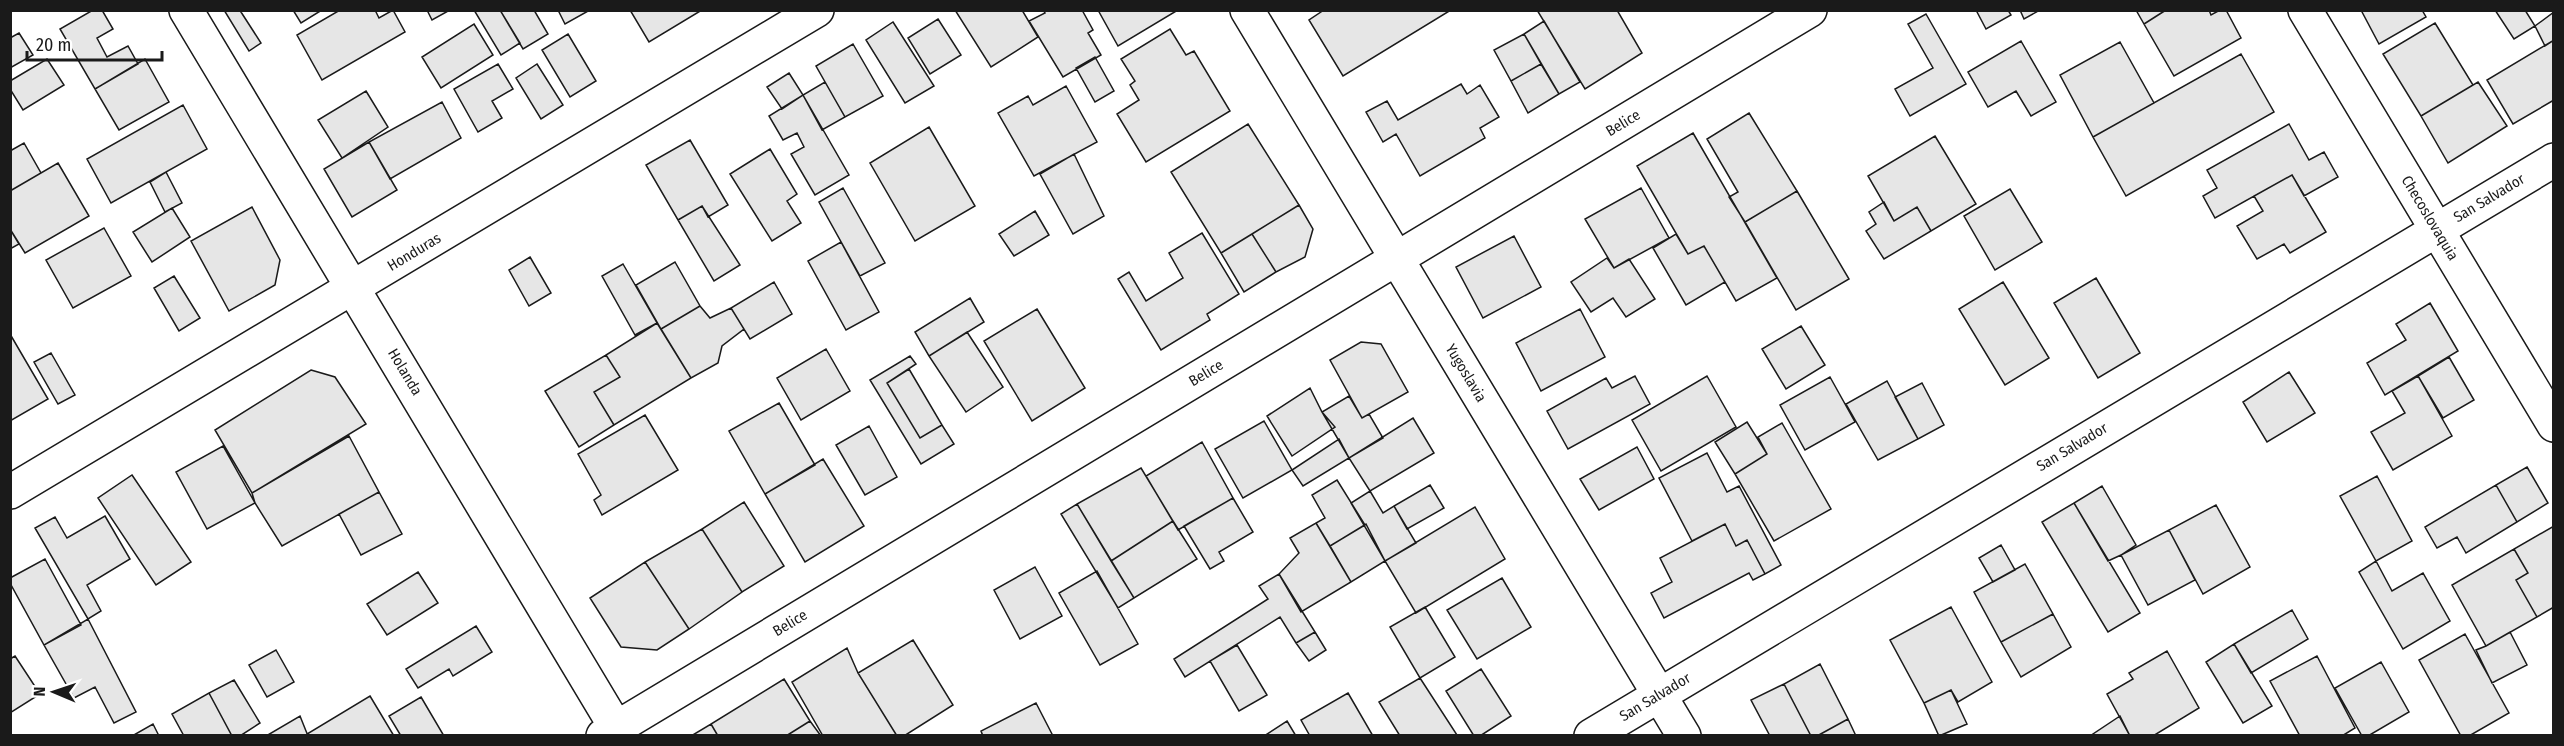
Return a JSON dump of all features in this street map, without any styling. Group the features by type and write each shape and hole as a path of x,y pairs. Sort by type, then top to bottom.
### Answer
{"street":[{"name":"Holanda","path":"186,10 354,287 613,733"},
{"name":"Honduras","path":"10,492 818,10"},
{"name":"Yugoslavia","path":"1248,10 1684,735"},
{"name":"Belice","path":"613,733 1810,10"},
{"name":"Checoslovaquia","path":"2305,10 2553,425"},
{"name":"San Salvador","path":"1591,735 2553,160"}],"building":[{"path":"93,10 102,10 113,29 97,38 107,57 128,46 138,64 95,89 60,29"},
{"path":"224,10 243,10 241,12 261,43 249,51"},
{"path":"293,10 322,10 301,23"},
{"path":"340,10 375,10 379,18 393,10 405,32 322,80 297,35"},
{"path":"427,10 450,10 432,20"},
{"path":"474,10 500,10 520,43 501,55"},
{"path":"500,10 534,10 548,34 523,49"},
{"path":"558,10 590,10 565,24"},
{"path":"630,10 702,10 649,42"},
{"path":"955,10 1022,10 1038,37 991,67"},
{"path":"1043,10 1082,10 1093,30 1088,33 1101,55 1063,77 1029,21 1045,13"},
{"path":"1098,10 1178,10 1118,46"},
{"path":"1324,10 1451,10 1343,76 1309,20"},
{"path":"1537,10 1617,10 1642,53 1585,89"},
{"path":"1976,10 2008,10 2011,15 1986,29"},
{"path":"2020,10 2040,10 2024,19"},
{"path":"2136,10 2166,10 2144,24"},
{"path":"2166,10 2209,10 2211,15 2220,10 2226,10 2241,38 2174,76 2144,24"},
{"path":"2361,10 2422,10 2426,17 2379,44"},
{"path":"2495,10 2525,10 2535,26 2514,39"},
{"path":"2554,12 2554,40 2545,46 2535,26"},
{"path":"1926,14 1966,84 1910,116 1895,89 1933,68 1908,24"},
{"path":"938,19 961,55 930,74 908,38"},
{"path":"1544,21 1580,82 1559,94 1524,34"},
{"path":"893,22 934,86 905,103 866,40"},
{"path":"2435,23 2473,85 2421,116 2383,54"},
{"path":"474,24 493,55 441,88 422,57"},
{"path":"1170,29 1186,55 1194,51 1230,111 1146,162 1117,114 1139,100 1130,85 1135,81 1121,59"},
{"path":"19,33 33,55 10,68 10,38"},
{"path":"568,34 596,81 570,97 542,50"},
{"path":"1524,34 1541,64 1511,81 1494,50"},
{"path":"2554,40 2554,100 2513,124 2487,80"},
{"path":"2021,41 2056,102 2031,116 2016,91 1988,107 1968,72"},
{"path":"2120,42 2154,103 2093,137 2060,75"},
{"path":"853,44 883,96 845,117 816,66"},
{"path":"2241,54 2274,112 2126,196 2093,137"},
{"path":"1095,57 1114,91 1095,102 1076,68"},
{"path":"47,59 64,85 23,110 10,89 10,81"},
{"path":"145,59 169,102 119,130 95,89"},
{"path":"498,64 513,89 492,101 502,118 478,132 454,89"},
{"path":"537,64 563,105 541,119 516,78"},
{"path":"1541,64 1559,94 1528,113 1511,81"},
{"path":"789,73 803,95 782,109 767,87"},
{"path":"825,82 845,117 822,130 803,95"},
{"path":"2478,82 2507,126 2448,163 2421,116"},
{"path":"1461,84 1467,94 1480,85 1499,117 1480,128 1485,138 1420,176 1396,134 1383,142 1366,112 1387,101 1398,120"},
{"path":"1066,86 1097,142 1034,176 998,113 1028,96 1033,105"},
{"path":"366,91 388,127 342,158 318,120"},
{"path":"803,95 849,175 815,195 791,154 804,147 797,133 783,140 769,116"},
{"path":"442,102 461,138 390,179 369,142"},
{"path":"183,105 207,149 111,203 87,159"},
{"path":"1749,113 1797,191 1745,222 1729,197 1738,192 1707,139"},
{"path":"1248,124 1299,205 1221,253 1171,172"},
{"path":"2289,124 2309,160 2324,152 2338,177 2304,196 2292,175 2215,218 2203,196 2217,188 2207,170"},
{"path":"929,127 975,206 915,241 870,163"},
{"path":"1693,133 1777,278 1736,301 1704,246 1688,254 1637,166"},
{"path":"1935,136 1976,204 1931,231 1917,207 1894,221 1868,176"},
{"path":"690,140 728,205 708,217 702,206 678,220 646,165"},
{"path":"369,142 397,190 352,217 324,169"},
{"path":"24,143 41,173 10,191 10,151"},
{"path":"770,149 797,194 787,201 801,223 772,241 730,174"},
{"path":"1074,154 1104,216 1073,234 1040,174"},
{"path":"58,163 89,216 25,253 10,229 10,191"},
{"path":"166,172 182,203 165,212 150,182"},
{"path":"2292,175 2326,232 2290,253 2284,244 2257,259 2237,226 2263,211 2254,196"},
{"path":"843,188 885,263 860,276 819,202"},
{"path":"1641,188 1669,238 1614,268 1585,219"},
{"path":"2010,189 2042,242 1995,270 1964,216"},
{"path":"1797,191 1849,279 1796,310 1745,222"},
{"path":"1884,202 1894,221 1917,207 1931,231 1884,259 1866,231 1876,224 1869,212"},
{"path":"1299,205 1313,229 1305,257 1276,272 1252,234"},
{"path":"702,206 740,265 714,281 678,220"},
{"path":"252,207 280,260 275,285 229,311 191,241"},
{"path":"172,208 190,237 152,262 133,232"},
{"path":"1035,211 1049,235 1014,256 999,234"},
{"path":"104,228 131,276 73,308 46,260"},
{"path":"10,229 19,244 10,249"},
{"path":"1202,233 1239,294 1207,314 1210,320 1161,350 1118,279 1129,272 1146,301 1183,278 1169,253"},
{"path":"1252,234 1276,272 1244,292 1221,253"},
{"path":"1676,234 1688,254 1704,246 1725,282 1686,305 1653,248"},
{"path":"1514,236 1541,287 1483,318 1456,267"},
{"path":"841,242 879,312 846,330 808,261"},
{"path":"530,257 551,293 529,306 509,270"},
{"path":"1607,258 1614,268 1629,259 1655,299 1626,317 1613,298 1591,312 1571,282"},
{"path":"675,262 700,306 661,329 636,285"},
{"path":"623,264 657,323 635,335 602,276"},
{"path":"174,276 200,318 179,331 154,288"},
{"path":"2096,278 2140,353 2098,378 2054,303"},
{"path":"774,282 792,314 750,339 731,308"},
{"path":"2003,282 2049,358 2005,385 1959,309"},
{"path":"970,298 984,322 929,356 915,332"},
{"path":"2430,303 2458,351 2385,395 2367,363 2406,340 2396,324"},
{"path":"700,306 710,318 731,308 744,329 722,346 718,363 691,378 661,329"},
{"path":"1037,309 1085,388 1032,421 984,341"},
{"path":"1580,309 1605,357 1541,391 1516,343"},
{"path":"657,323 691,378 614,425 594,392 620,377 606,355"},
{"path":"1801,326 1825,365 1786,389 1762,349"},
{"path":"967,332 1003,387 966,412 929,356"},
{"path":"10,334 48,399 10,421"},
{"path":"1361,342 1381,344 1408,392 1362,418 1330,360"},
{"path":"826,349 850,391 801,420 777,378"},
{"path":"51,353 75,395 58,404 34,362"},
{"path":"606,355 620,377 594,392 614,425 579,447 545,391"},
{"path":"910,356 916,364 887,383 920,438 942,425 954,444 921,464 870,380"},
{"path":"2449,357 2474,400 2443,418 2418,376"},
{"path":"909,369 942,425 920,438 887,383"},
{"path":"311,370 335,377 366,424 252,493 215,430"},
{"path":"2289,372 2315,413 2267,442 2243,402"},
{"path":"1635,376 1650,404 1568,449 1547,411 1606,378 1612,388"},
{"path":"1707,376 1736,427 1661,471 1632,420"},
{"path":"2418,376 2452,436 2393,470 2371,432 2405,413 2392,391"},
{"path":"1830,377 1855,422 1805,450 1780,405"},
{"path":"1887,381 1918,439 1878,460 1846,404"},
{"path":"1922,383 1944,425 1918,439 1895,397"},
{"path":"1310,388 1322,412 1335,427 1292,456 1267,416"},
{"path":"1349,396 1362,418 1369,414 1383,438 1349,458 1322,412"},
{"path":"779,403 815,465 765,494 729,431"},
{"path":"645,415 678,470 602,515 594,500 601,495 578,454"},
{"path":"1413,418 1434,453 1370,491 1349,458"},
{"path":"1264,421 1292,470 1243,498 1215,449"},
{"path":"1747,422 1767,454 1735,474 1715,442"},
{"path":"1782,423 1831,509 1774,541 1735,474 1767,454 1758,437"},
{"path":"869,426 897,477 865,495 836,445"},
{"path":"349,436 379,492 282,546 255,503 252,493"},
{"path":"1339,439 1349,458 1303,486 1292,470"},
{"path":"1202,442 1233,498 1178,530 1146,476"},
{"path":"223,446 255,503 207,529 176,472"},
{"path":"1637,447 1654,479 1599,510 1580,479"},
{"path":"1707,453 1727,492 1739,486 1781,565 1765,574 1747,540 1736,546 1725,524 1692,541 1659,478"},
{"path":"823,459 864,526 805,562 765,494"},
{"path":"2527,467 2548,503 2517,522 2496,485"},
{"path":"1141,468 1173,521 1111,561 1077,504"},
{"path":"132,475 191,562 156,585 98,498"},
{"path":"2377,476 2412,541 2376,561 2340,496"},
{"path":"1337,480 1365,525 1330,546 1316,523 1325,518 1312,495"},
{"path":"1430,485 1444,508 1407,529 1394,506"},
{"path":"2496,485 2517,522 2466,553 2457,537 2437,548 2425,527"},
{"path":"2102,486 2136,545 2108,561 2074,503"},
{"path":"1370,491 1383,513 1394,506 1416,543 1385,561 1351,503"},
{"path":"379,492 402,534 361,555 339,514"},
{"path":"1233,498 1253,532 1219,552 1224,561 1210,569 1184,526"},
{"path":"744,502 784,566 742,592 702,529"},
{"path":"2074,503 2140,613 2108,632 2042,522"},
{"path":"1077,504 1134,598 1118,608 1061,514"},
{"path":"2216,505 2250,567 2203,594 2169,530"},
{"path":"1475,507 1505,559 1416,613 1385,561"},
{"path":"105,516 130,559 87,585 101,611 88,619 35,528 55,517 67,538"},
{"path":"1173,521 1197,559 1134,598 1111,561"},
{"path":"1316,523 1351,582 1301,612 1279,574 1299,553 1290,538"},
{"path":"1366,524 1385,561 1351,582 1330,546"},
{"path":"1725,524 1736,546 1747,540 1765,574 1753,580 1749,573 1664,618 1651,593 1672,582 1660,558"},
{"path":"2554,526 2554,607 2537,617 2516,580 2528,573 2514,549"},
{"path":"702,529 742,592 689,629 645,562"},
{"path":"2169,530 2195,580 2148,605 2121,555"},
{"path":"2001,545 2015,570 1993,582 1979,558"},
{"path":"2514,549 2528,573 2516,580 2537,617 2486,646 2452,585"},
{"path":"45,559 81,625 44,645 10,583 10,578"},
{"path":"2376,561 2392,591 2423,573 2450,621 2403,649 2359,572"},
{"path":"645,562 689,629 657,650 621,647 590,598"},
{"path":"2025,564 2053,614 2001,642 1974,592"},
{"path":"1035,567 1062,616 1020,639 994,590"},
{"path":"1097,571 1138,644 1100,665 1059,593"},
{"path":"418,572 438,603 387,635 367,604"},
{"path":"1279,574 1315,632 1296,643 1280,617 1185,677 1174,659 1268,599 1259,586"},
{"path":"1502,578 1531,627 1477,659 1447,610"},
{"path":"1425,607 1455,657 1420,678 1390,627"},
{"path":"1951,607 1992,682 1958,702 1951,690 1924,703 1890,640"},
{"path":"2292,610 2308,639 2251,673 2234,644"},
{"path":"2053,614 2071,647 2021,677 2001,642"},
{"path":"88,619 136,712 114,723 95,687 74,698 44,645"},
{"path":"476,626 492,652 453,676 449,669 418,688 406,669"},
{"path":"1315,632 1326,650 1309,661 1296,643"},
{"path":"2510,632 2527,665 2492,683 2476,650"},
{"path":"2465,634 2509,713 2469,736 2461,736 2419,660"},
{"path":"913,640 953,705 904,736 897,736 858,673"},
{"path":"2234,644 2272,706 2243,723 2206,662"},
{"path":"1237,645 1267,695 1239,711 1210,661"},
{"path":"847,648 858,673 897,736 823,736 792,682"},
{"path":"276,650 294,682 267,697 249,665"},
{"path":"2167,651 2199,708 2153,736 2130,736 2107,694 2133,679 2129,673"},
{"path":"15,656 40,694 10,713 10,659"},
{"path":"2317,656 2355,728 2342,736 2300,736 2270,681"},
{"path":"2381,662 2409,712 2368,736 2362,736 2335,688"},
{"path":"1820,664 1848,719 1817,736 1811,736 1784,684"},
{"path":"1481,669 1511,716 1480,736 1474,736 1446,691"},
{"path":"1420,678 1457,735 1400,736 1379,702"},
{"path":"784,679 810,721 786,736 718,736 711,724"},
{"path":"234,680 260,723 240,736 232,736 209,693"},
{"path":"1784,684 1811,736 1770,736 1751,700"},
{"path":"1951,690 1967,724 1939,736 1924,703"},
{"path":"209,693 232,736 184,736 172,714"},
{"path":"1348,693 1373,736 1310,736 1301,720"},
{"path":"370,696 394,736 308,736 307,734"},
{"path":"421,697 444,736 401,736 389,716"},
{"path":"1036,703 1053,736 983,736 981,731"},
{"path":"300,716 308,736 266,736"},
{"path":"2120,716 2130,736 2090,736"},
{"path":"1848,719 1856,736 1817,736"},
{"path":"810,721 821,736 786,736"},
{"path":"1287,721 1296,736 1264,736"},
{"path":"153,724 159,736 132,736"},
{"path":"711,724 718,736 691,736"}]}
